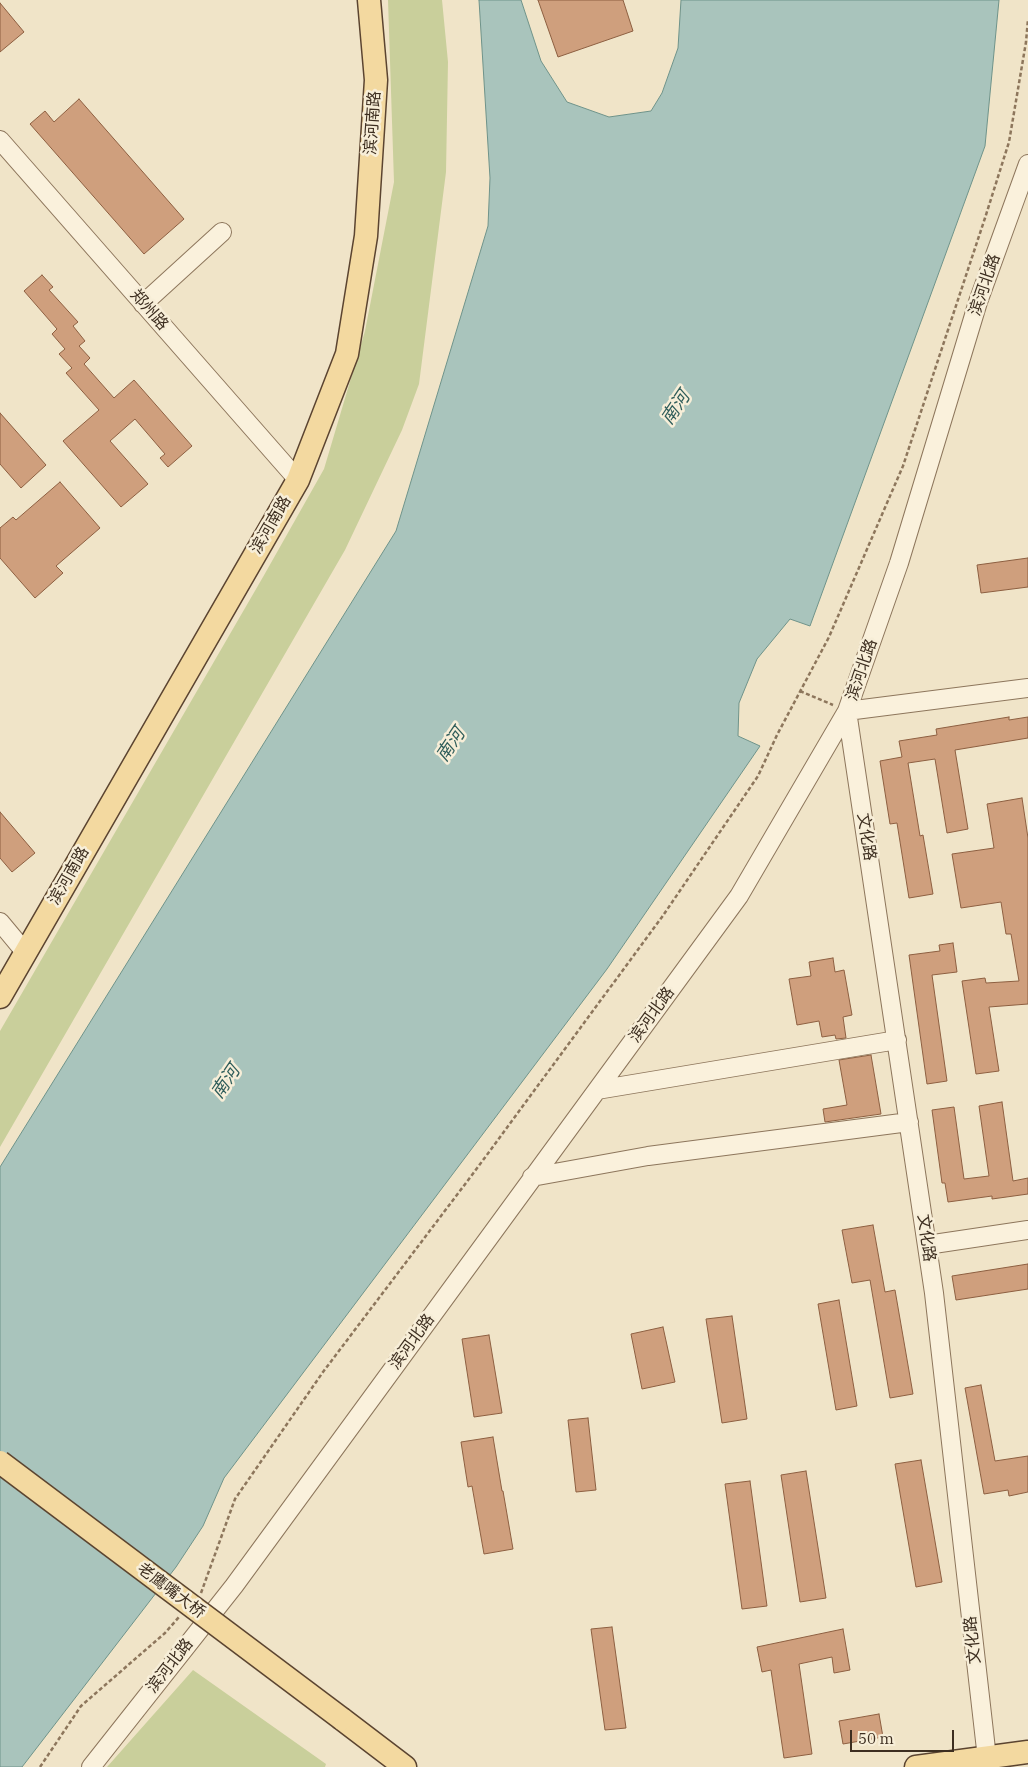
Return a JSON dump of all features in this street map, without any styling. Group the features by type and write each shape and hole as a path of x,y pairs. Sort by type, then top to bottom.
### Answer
{"main road":[{"name":"滨河南路","path":"0,997 298,480 347,354 366,236 376,80 369,0"},
{"name":"老鹰嘴大桥","path":"0,1462 339,1725"},
{"name":"老鹰嘴大桥","path":"0,1478 339,1725"},
{"path":"339,1725 382,1767"},
{"path":"339,1725 405,1767"},
{"path":"916,1767 987,1762 1028,1752"}],"street":[{"name":"郑州路","path":"0,140 298,480"},
{"name":"滨河北路","path":"90,1767 234,1586 532,1177 740,896 848,711 899,563 978,302 1028,164"},
{"path":"144,304 222,232"},
{"path":"848,711 1028,688"},
{"name":"文化路","path":"848,711 934,1293 987,1762"},
{"path":"0,922 25,952"},
{"path":"596,1090 897,1040"},
{"path":"532,1177 648,1156 909,1122"},
{"path":"927,1245 1028,1230"}],"path":[{"path":"197,1598 203,1591 235,1499 323,1372 475,1171 662,917 758,776 777,735 829,637 903,466 1009,142 1026,42 1028,19"},
{"path":"800,691 848,711"},
{"path":"40,1767 80,1706 165,1633 184,1612"}],"green space":[{"path":"388,0 442,0 448,62 446,172 419,384 402,430 345,550 0,1147 0,1031 324,469 365,331 394,182"},
{"path":"193,1670 326,1764 325,1767 107,1767"}],"water":[{"name":"南河","path":"479,0 521,0 541,61 567,102 609,117 651,111 662,93 678,48 681,0 999,0 985,146 810,626 790,619 757,659 739,703 738,736 760,746 607,969 224,1478 203,1526 176,1567 22,1767 0,1767 0,1167 396,531 488,226 490,178"}],"building":[{"path":"538,0 623,0 633,31 558,57"},
{"path":"0,3 24,32 0,52"},
{"path":"79,99 184,219 144,254 30,124 45,111 54,122"},
{"path":"42,275 53,287 49,290 78,322 73,326 85,341 79,346 90,358 84,364 114,398 134,380 192,446 168,467 160,458 165,454 135,419 110,441 148,484 121,507 63,441 99,410 66,373 72,368 59,354 65,349 52,334 57,329 24,291"},
{"path":"0,413 46,465 21,488 0,464"},
{"path":"60,482 100,528 56,566 63,573 35,598 0,558 0,528 13,517 16,520"},
{"path":"1028,558 1028,587 981,593 977,565"},
{"path":"1009,717 1009,720 1028,717 1028,738 955,750 968,829 947,833 935,759 908,763 920,836 923,835 933,894 909,898 897,823 890,824 880,761 902,757 899,741 937,735 936,729"},
{"path":"1022,798 1028,838 1028,1004 989,1007 999,1071 976,1074 962,981 985,978 986,983 1019,981 1011,934 1006,934 1001,902 961,908 952,854 994,848 987,804"},
{"path":"0,812 35,853 12,872 0,858"},
{"path":"953,943 957,972 932,975 947,1081 927,1084 909,955 940,951 939,945"},
{"path":"833,958 835,972 844,970 852,1015 843,1017 846,1038 836,1039 835,1035 822,1037 819,1021 797,1025 789,979 811,976 809,962"},
{"path":"871,1055 881,1114 825,1122 823,1109 847,1105 839,1060"},
{"path":"1002,1102 1013,1181 1028,1178 1028,1194 992,1199 992,1196 948,1202 945,1183 942,1183 932,1110 954,1107 964,1179 989,1176 979,1106"},
{"path":"873,1225 885,1292 895,1290 913,1394 890,1398 870,1280 852,1283 842,1230"},
{"path":"1028,1264 1028,1289 956,1300 952,1276"},
{"path":"839,1300 857,1406 836,1410 818,1304"},
{"path":"732,1316 747,1419 722,1423 706,1319"},
{"path":"663,1327 675,1382 642,1389 631,1334"},
{"path":"489,1335 502,1413 474,1417 462,1339"},
{"path":"981,1385 995,1461 1028,1456 1028,1492 1009,1496 1008,1490 984,1494 965,1388"},
{"path":"588,1418 596,1490 576,1492 568,1420"},
{"path":"493,1437 513,1549 484,1554 472,1486 468,1487 461,1442"},
{"path":"921,1460 942,1582 916,1587 895,1464"},
{"path":"806,1471 826,1598 800,1602 781,1475"},
{"path":"750,1481 767,1606 742,1609 725,1484"},
{"path":"612,1627 626,1728 605,1730 591,1629"},
{"path":"843,1629 850,1670 834,1673 832,1657 799,1664 812,1754 784,1758 771,1670 762,1672 757,1647"},
{"path":"879,1714 883,1737 843,1744 839,1721"}]}
